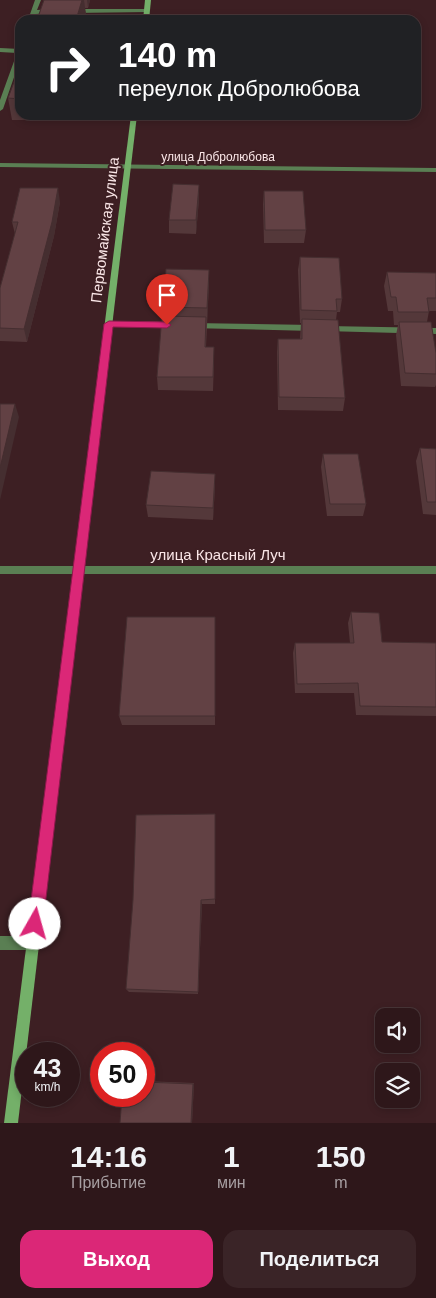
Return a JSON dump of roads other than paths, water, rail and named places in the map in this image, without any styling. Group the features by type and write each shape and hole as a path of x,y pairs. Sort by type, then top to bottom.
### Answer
{"main road":[{"path":"147,15 148,0"},
{"name":"Первомайская улица","path":"11,1123 133,120"}],"street":[{"path":"33,15 38,0"},
{"path":"34,12 147,11"},
{"path":"0,50 15,52"},
{"path":"0,109 15,66"},
{"name":"улица Добролюбова","path":"0,165 128,168 436,170"},
{"path":"109,324 436,331"},
{"name":"улица Красный Луч","path":"0,570 436,570"},
{"path":"0,943 33,943"}]}
